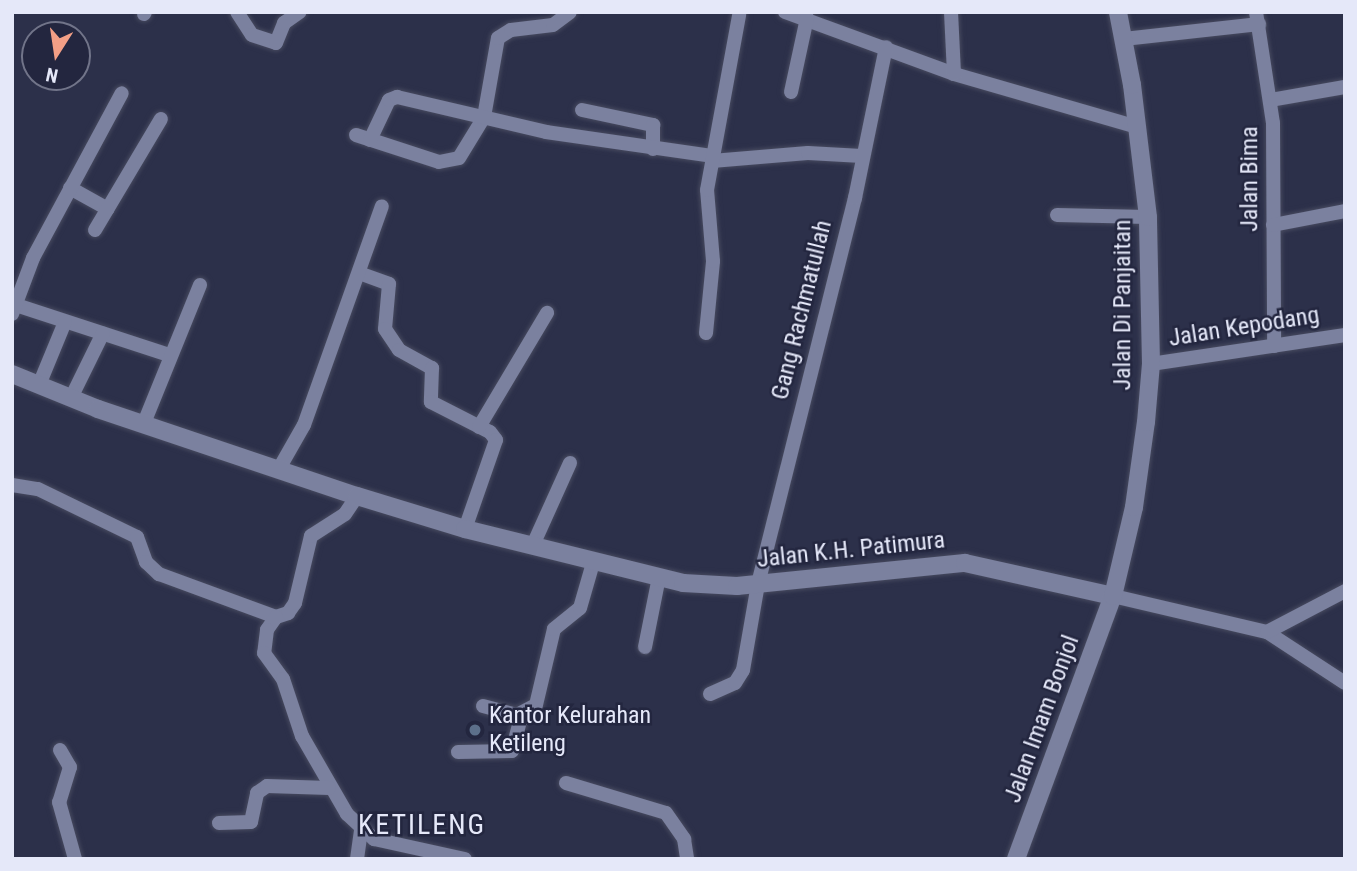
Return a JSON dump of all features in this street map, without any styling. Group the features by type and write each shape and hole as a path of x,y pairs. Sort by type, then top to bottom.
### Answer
{"street":[{"path":"237,12 252,35 275,43 284,23 300,12"},
{"path":"570,12 553,25 511,30 498,38 484,117 459,158 451,161 426,159 363,137 393,97 484,117 713,159 797,153 862,156"},
{"path":"785,12 954,74 1138,127"},
{"path":"951,12 954,74"},
{"name":"Jalan Di Panjaitan","path":"1113,596 1134,507 1151,364 1149,218 1138,127 1118,12"},
{"path":"706,333 713,261 706,197 737,13"},
{"path":"791,92 807,18"},
{"path":"1124,39 1258,18"},
{"name":"Jalan Bima","path":"1258,18 1271,100 1274,346"},
{"name":"Gang Rachmatullah","path":"710,695 735,683 743,670 758,584 886,47"},
{"path":"1271,100 1345,87"},
{"path":"122,93 33,258 14,309 103,333 170,355"},
{"path":"582,110 653,125 653,149"},
{"path":"95,230 161,119"},
{"path":"70,188 108,209"},
{"path":"280,467 304,425 382,205"},
{"path":"1273,225 1345,211"},
{"path":"1057,215 1149,218"},
{"path":"359,273 389,284 385,330 399,350 432,368 431,402 494,435 495,445 465,529"},
{"path":"144,423 200,285"},
{"path":"479,427 547,313"},
{"path":"39,386 65,322"},
{"path":"71,398 103,333"},
{"name":"Jalan Kepodang","path":"1151,364 1345,335"},
{"name":"Jalan K.H. Patimura","path":"12,374 71,398 280,467 357,496 465,529 593,563 697,585 758,584 965,563 1113,596"},
{"path":"533,545 570,463"},
{"path":"12,485 38,489 137,537 146,562 159,574 275,617 288,613 295,603 310,536 349,511 357,496"},
{"path":"458,752 512,751 522,714 536,705 554,629 580,608 593,563"},
{"path":"645,647 659,577"},
{"path":"1267,632 1345,591"},
{"path":"1113,596 1267,632 1345,683"},
{"name":"Jalan Imam Bonjol","path":"1016,859 1113,596"},
{"path":"275,617 267,630 264,653 283,679 302,736 329,788 361,829 384,842 465,859"},
{"path":"483,706 522,714"},
{"path":"60,750 70,767 59,806 67,819 75,859"},
{"path":"566,783 666,813 684,839 688,859"},
{"path":"219,823 251,821 257,793 267,786 329,788"},
{"path":"357,859 361,829"}],"place":[{"name":"Kantor Kelurahan Ketileng","path":"475,730"}],"district":[{"name":"KETILENG","path":"422,825"}]}
